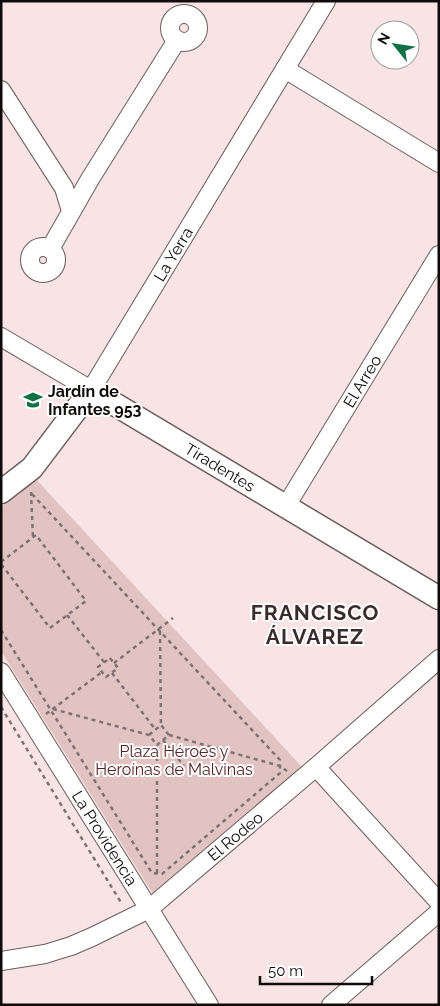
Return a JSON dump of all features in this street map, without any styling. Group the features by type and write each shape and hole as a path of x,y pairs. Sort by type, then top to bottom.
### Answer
{"street":[{"name":"La Yerra","path":"1,492 32,468 91,390 326,1"},
{"path":"50,249 90,179 177,40"},
{"path":"284,69 439,163"},
{"path":"1,90 64,188 71,211"},
{"path":"56,176 73,180 90,179"},
{"name":"El Arreo","path":"286,506 439,256"},
{"name":"Tiradentes","path":"1,336 439,598"},
{"name":"El Rodeo","path":"1,961 44,954 71,946 149,908 316,767 439,659"},
{"name":"La Providencia","path":"1,672 208,1005"},
{"path":"316,767 439,902"},
{"path":"331,1005 439,912"}],"path":[{"path":"32,468 37,474 31,493 33,538"},
{"path":"1,630 152,873 162,874 280,773 280,760 31,493"},
{"path":"36,535 86,601 50,628 2,561 36,535"},
{"path":"68,615 104,662"},
{"path":"114,663 160,630 173,618"},
{"path":"160,630 161,725 169,735 280,766 299,781"},
{"path":"110,658 114,663 118,668 106,677 98,667 110,658"},
{"path":"33,723 102,672"},
{"path":"112,673 156,729"},
{"path":"1,707 118,895 123,906 115,909"},
{"path":"52,710 149,734 157,745 157,874"},
{"path":"149,734 161,725"},
{"path":"157,745 169,735"},
{"path":"163,740 184,766"}],"green space":[{"name":"Plaza Héroes y Heroínas de Malvinas","path":"34,477 302,767 155,897 1,651 1,507 20,494"}],"place":[{"name":"Jardín de Infantes 953","path":"33,400"}],"district":[{"name":"FRANCISCO ÁLVAREZ","path":"315,625"}]}
